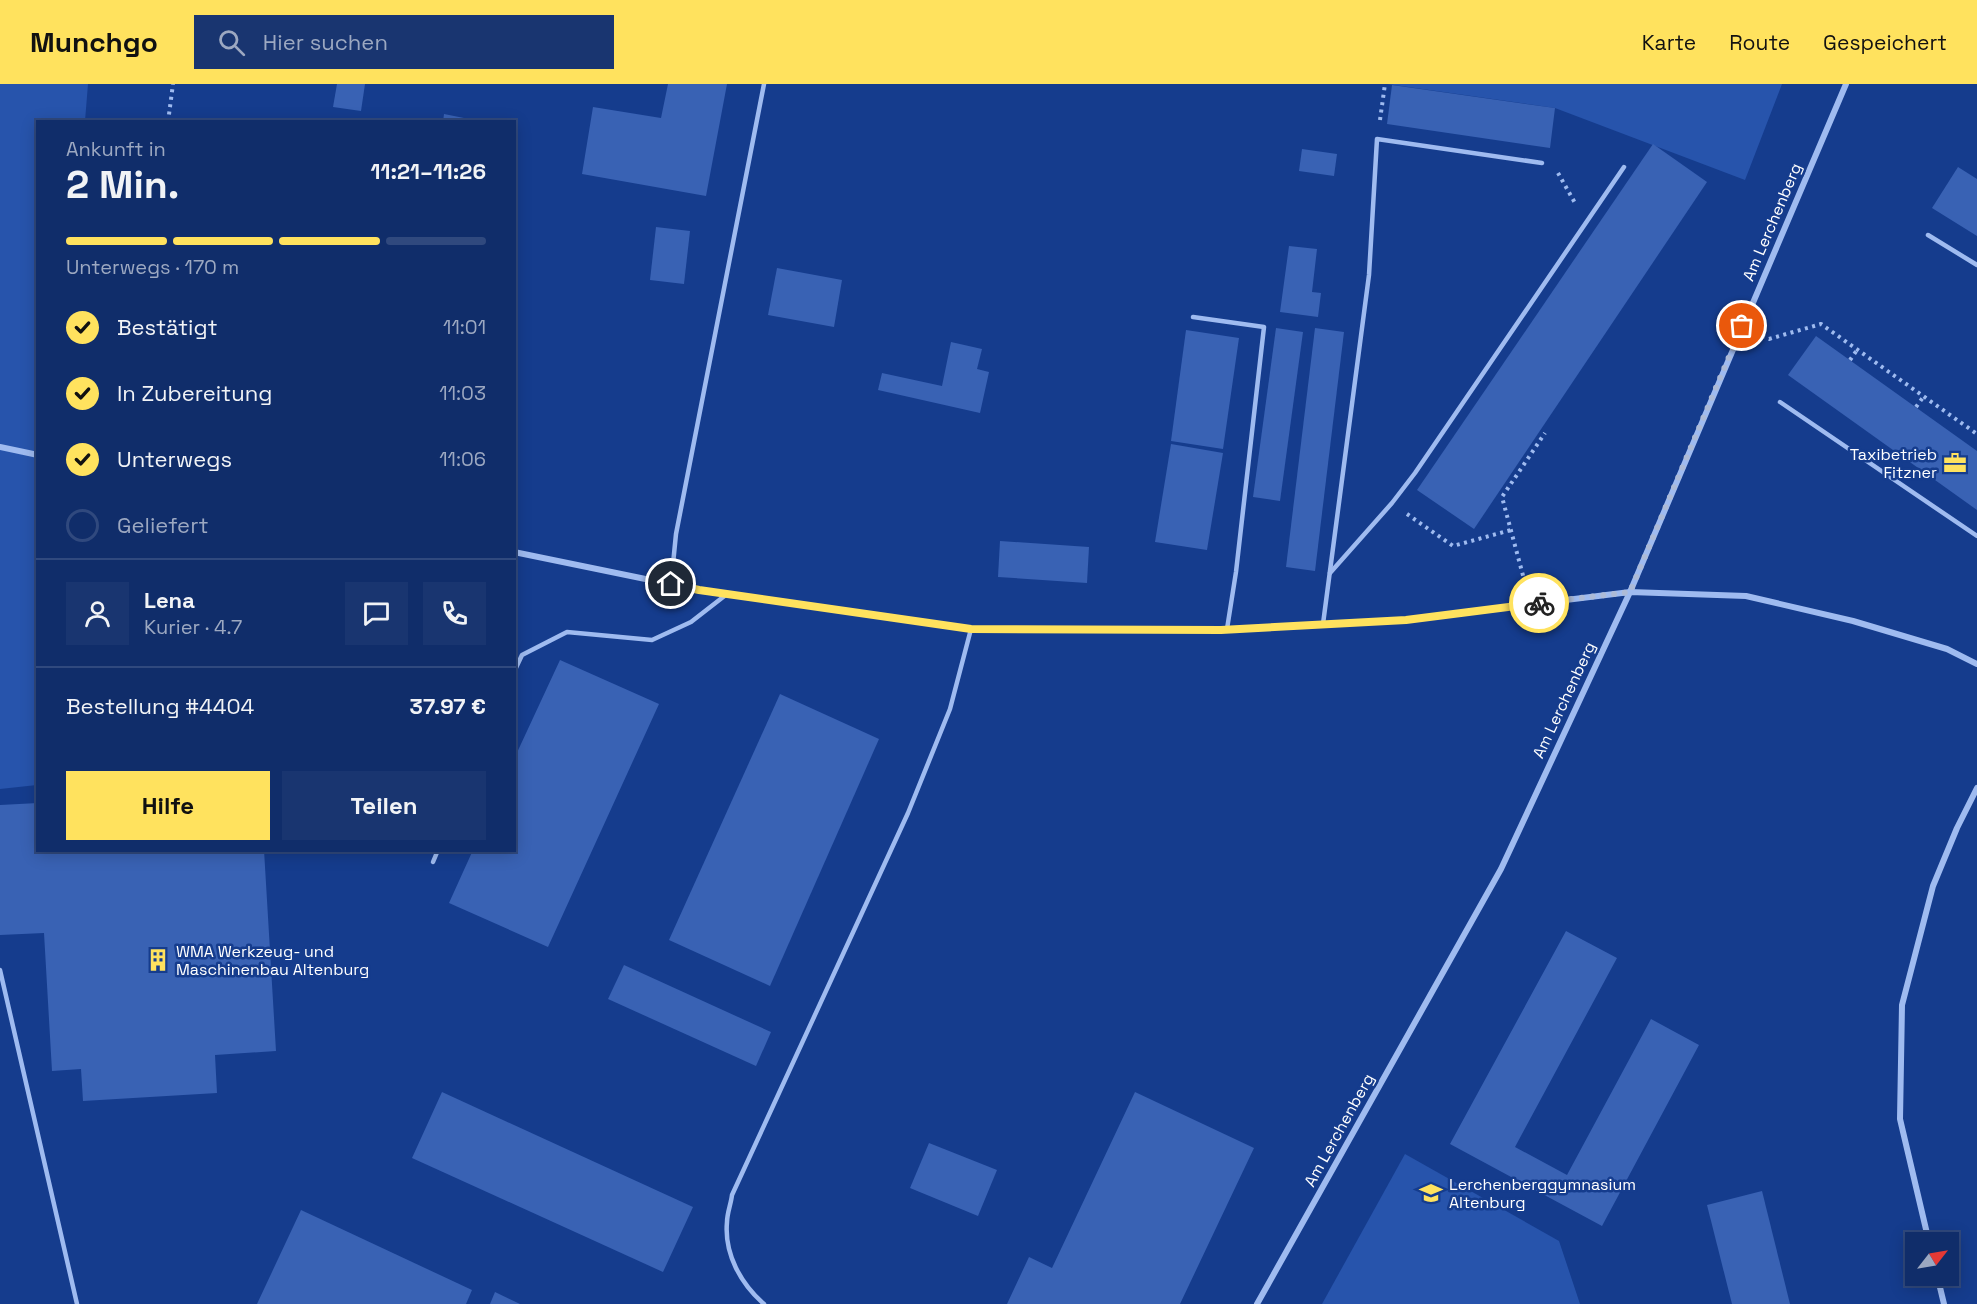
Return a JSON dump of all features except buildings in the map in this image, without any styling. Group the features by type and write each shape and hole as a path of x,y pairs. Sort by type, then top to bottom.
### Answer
{"street":[{"name":"Am Lerchenberg","path":"1257,1304 1500,869 1630,592 1846,84"},
{"path":"0,447 36,454"},
{"path":"516,552 727,594 971,629 1227,630 1406,620 1630,592 1746,596 1853,621 1947,649 1977,664"},
{"path":"1927,1232 1900,1119 1902,1005 1933,886 1957,828 1977,788"},
{"path":"1940,1286 1944,1304"}],"lane":[{"path":"671,584 676,534 764,84"},
{"path":"1323,624 1369,275 1377,139 1542,163"},
{"path":"1330,573 1392,503 1415,473 1624,167"},
{"path":"1928,235 1977,265"},
{"path":"1193,317 1264,327 1236,572 1227,630"},
{"path":"1780,402 1977,536"},
{"path":"516,668 522,655 567,632 652,640 691,622 727,594"},
{"path":"764,1304 748,1290 731,1257 726,1223 732,1195 908,813 950,709 971,629"},
{"path":"434,862 437,852"},
{"path":"0,970 77,1304"}],"path":[{"path":"168,120 173,84"},
{"path":"1377,139 1385,84"},
{"path":"1542,163 1559,174 1575,203 1582,229"},
{"path":"1742,326 1769,339 1821,324 1977,434"},
{"path":"1850,360 1857,350"},
{"path":"1916,406 1923,396"},
{"path":"1531,604 1502,497 1545,433"},
{"path":"1392,503 1454,546 1511,530"}],"shaded area":[{"path":"0,84 88,84 85,120 36,120 36,785 0,789"},
{"path":"1387,84 1782,84 1745,180 1555,108"},
{"name":"Lerchenberggymnasium Altenburg","path":"1405,1154 1559,1241 1580,1304 1322,1304"}],"way so far":[{"path":"1539,603 1630,592 1742,326"}],"place":[{"name":"Taxibetrieb Fitzner","path":"1955,463"},
{"name":"WMA Werkzeug- und Maschinenbau Altenburg","path":"158,960"},
{"name":"Lerchenberggymnasium Altenburg","path":"1431,1193"}],"route":[{"path":"671,584 971,629 1221,630 1406,620 1539,603"}]}
